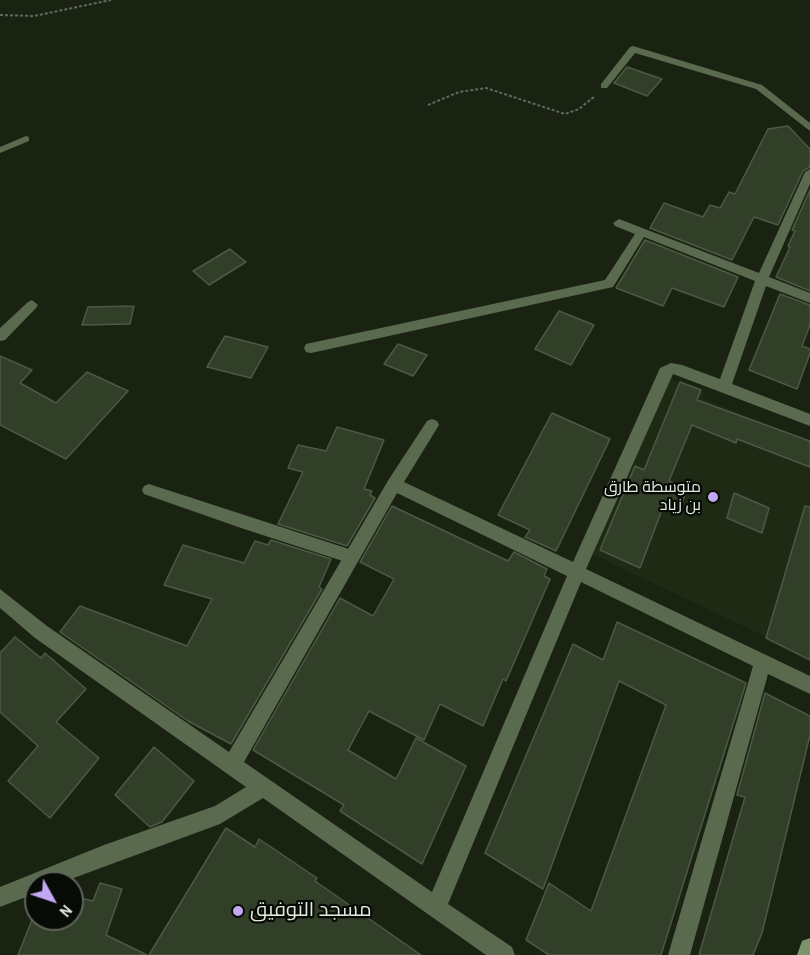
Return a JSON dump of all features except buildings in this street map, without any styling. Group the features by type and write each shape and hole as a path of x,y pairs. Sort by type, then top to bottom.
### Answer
{"main road":[{"path":"808,955 810,949"}],"street":[{"path":"603,86 633,49 759,87 810,128"},
{"path":"724,386 762,280 810,172"},
{"path":"795,206 810,210"},
{"path":"619,223 810,298"},
{"path":"311,348 609,284 642,232"},
{"path":"0,336 32,304"},
{"path":"436,908 577,572 665,372 671,368 682,370 810,420"},
{"path":"232,764 394,484 432,425"},
{"path":"394,484 810,685"},
{"path":"0,597 41,632 504,955"},
{"path":"679,955 763,662"},
{"path":"0,897 104,855 220,814 263,787"}],"lane":[{"path":"0,150 26,139"},
{"path":"149,490 352,557"}],"path":[{"path":"0,15 34,16 111,0"},
{"path":"428,105 459,92 486,88 565,114 588,103 603,86"}],"shaded area":[{"name":"متوسطة طارق بن زياد","path":"669,378 704,392 702,398 810,441 810,658 590,553"}],"place":[{"name":"متوسطة طارق بن زياد","path":"713,497"},
{"name":"مسجد التوفيق","path":"238,911"}]}
